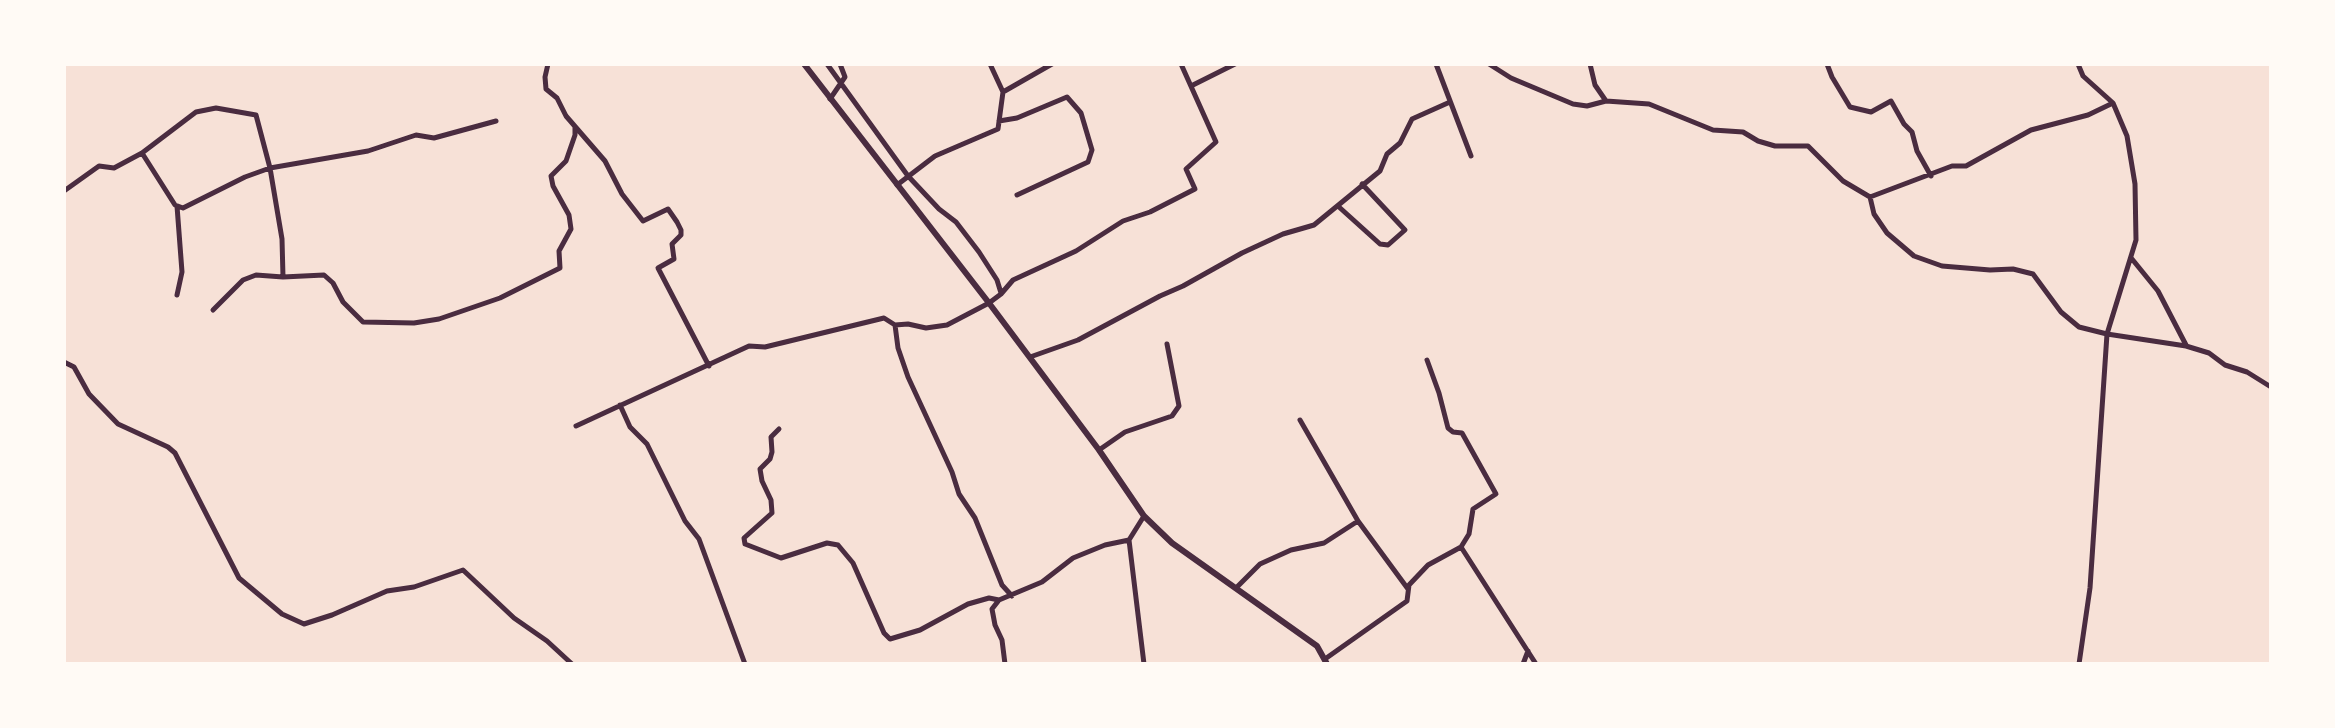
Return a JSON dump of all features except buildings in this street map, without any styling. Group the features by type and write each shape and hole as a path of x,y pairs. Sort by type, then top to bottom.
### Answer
{"street":[{"path":"548,64 546,89 557,98 575,127 605,161 622,194 643,221 668,209 673,214 681,235 672,244 674,259 658,268 709,366"},
{"path":"804,64 989,303 1099,450 1144,516 1172,543 1317,646 1326,661 1407,601 1408,589 1428,565 1461,547 1469,534 1473,509 1496,494 1462,433 1448,428 1427,360"},
{"path":"827,64 908,176 956,222 972,242 997,280 1001,294"},
{"path":"830,99 845,77 840,64"},
{"path":"897,185 935,156 998,129 1003,92 990,64"},
{"path":"1003,92 1052,64"},
{"path":"576,426 749,346 774,346 884,318 895,325 926,328 947,325 989,303 1013,280 1076,251 1123,221 1150,212 1195,189 1186,169 1216,142 1181,64"},
{"path":"1192,85 1235,64"},
{"path":"1436,64 1471,156"},
{"path":"1489,64 1511,78 1573,104 1587,106 1606,101 1649,104 1713,130 1743,132 1775,146 1808,146 1843,181 1870,197 1874,214 1887,233 1914,256 1942,266 2013,269 2033,274 2061,312 2079,327 2209,353 2225,365 2247,372 2271,387"},
{"path":"1590,64 1595,85 1606,101"},
{"path":"1827,64 1850,107 1871,112 1891,101 1895,104 1904,124 1912,132 1917,151 1931,176"},
{"path":"2078,64 2083,76 2113,103 2127,136 2135,184 2136,240 2107,334 2090,588 2079,664"},
{"path":"999,121 1017,118 1067,97 1081,113 1092,150 1088,162 1017,195"},
{"path":"1029,357 1078,340 1183,286 1220,263 1283,234 1314,225 1380,171 1387,154 1400,143 1412,119 1450,102"},
{"path":"1870,197 1952,166 1966,166 2031,130 2088,115 2113,103"},
{"path":"64,191 99,166 114,168 142,153 196,112 216,108 256,115 270,168 282,239 283,277"},
{"path":"177,206 183,208 195,204 245,177 270,168 368,151 416,135 434,138 496,121"},
{"path":"213,310 243,280 256,275 324,275 333,283 343,302 363,322 414,323 439,319 500,298 560,268 559,251 571,229 569,215 551,176 566,161 575,127"},
{"path":"142,153 177,206 182,272 177,295"},
{"path":"1339,207 1380,244 1388,245 1405,230 1362,184"},
{"path":"2131,259 2158,291 2186,346"},
{"path":"895,325 898,348 908,377 959,494 975,518 1002,585 1012,596"},
{"path":"1099,450 1125,432 1172,416 1179,406 1167,344"},
{"path":"64,362 74,367 89,394 118,424 175,453 239,578 282,614 304,624 387,591 414,587 463,570 514,618 547,641 572,664"},
{"path":"620,405 630,427 647,444 685,521 699,539 745,664"},
{"path":"1300,420 1358,521 1408,589"},
{"path":"779,429 771,437 770,459 760,469 771,500 772,513 744,538 745,544 781,558 827,543 838,545 853,563 884,633 890,639 920,630 968,604 1012,596 1042,582 1073,558 1105,545 1129,540"},
{"path":"1144,516 1129,540 1144,664"},
{"path":"1237,587 1260,564 1291,550 1324,543 1358,521"},
{"path":"1461,547 1536,664"},
{"path":"999,600 992,609 1002,640 1005,664"},
{"path":"1523,664 1528,651"}]}
